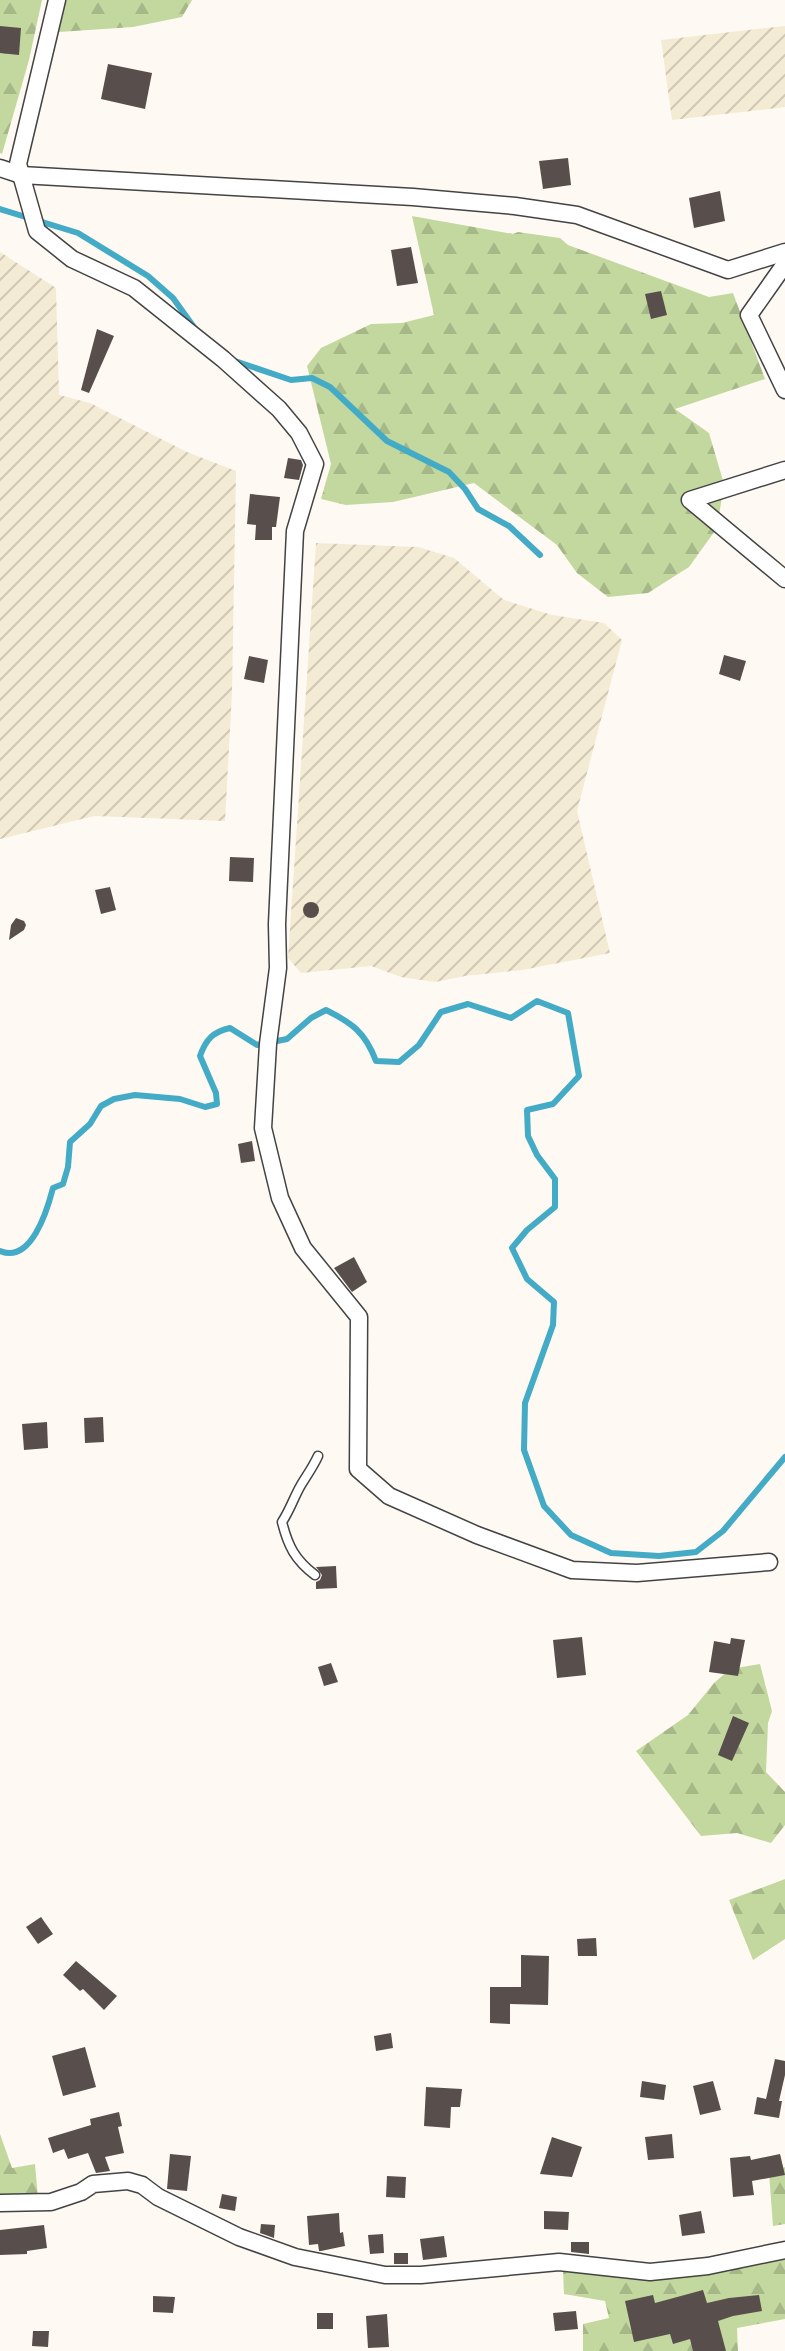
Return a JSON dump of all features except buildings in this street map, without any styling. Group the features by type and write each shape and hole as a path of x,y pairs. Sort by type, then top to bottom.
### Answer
{"street":[{"path":"57,0 18,164 37,231 72,259 134,288 223,359 279,409 299,433 315,464 295,531 277,909 278,968 268,1044 263,1128 280,1198 303,1248 359,1317 358,1469 389,1496 477,1535 572,1570 637,1573 769,1562"},
{"path":"0,168 21,175 397,196 515,206 577,215 728,270 785,252"},
{"path":"785,264 749,315 785,390"},
{"path":"785,470 690,500 785,579"},
{"path":"0,2203 51,2202 81,2192 93,2184 128,2181 142,2185 158,2197 239,2237 295,2257 385,2275 421,2275 559,2262 650,2272 708,2266 785,2250"}],"lane":[{"path":"315,1575 298,1561 288,1546 282,1522 318,1456"}],"shaded area":[{"path":"785,26 785,107 672,120 661,40"},
{"path":"0,252 56,288 59,395 90,403 187,452 236,471 232,693 225,821 94,816 0,839"},
{"path":"316,543 418,547 454,558 504,600 552,615 604,623 622,640 577,811 610,953 435,982 401,977 371,966 301,973 288,958"}],"green space":[{"path":"0,0 42,0 29,60 2,154 0,153"},
{"path":"62,0 192,0 182,17 133,27 59,32"},
{"path":"412,216 513,234 518,232 560,238 568,245 709,297 733,293 765,379 675,409 709,433 724,484 717,528 689,567 648,593 608,597 577,573 557,545 474,483 393,502 346,505 321,499 331,464 307,366 321,348 371,324 402,323 434,315"},
{"path":"760,1664 772,1711 768,1723 766,1772 785,1792 785,1825 771,1843 737,1833 701,1836 636,1751 688,1715 730,1669"},
{"path":"785,1879 785,1939 753,1960 729,1900"},
{"path":"0,2134 12,2168 35,2164 38,2198 0,2207"},
{"path":"785,2167 785,2224 773,2226 769,2173"},
{"path":"785,2246 785,2319 737,2328 738,2351 583,2351 583,2324 609,2318 605,2301 564,2294 563,2271 608,2273"}],"waterway":[{"path":"0,209 78,233 148,276 173,298 196,330"},
{"path":"232,360 291,380 312,378 330,387 387,441 449,472 478,509 509,526 540,555"},
{"path":"0,1251 11,1253 21,1250 36,1233 53,1188 63,1184 70,1142 90,1124 101,1106 114,1099 135,1095 180,1099 205,1107 217,1104 216,1093 200,1056 208,1041 219,1032 230,1028 257,1045 287,1039 311,1018 326,1010 357,1030 376,1061 399,1062 419,1045 441,1012 468,1004 511,1018 537,1001 568,1013 579,1076 553,1104 527,1110 528,1136 537,1155 555,1179 555,1207 527,1230 512,1248 527,1279 554,1302 553,1325 525,1403 524,1450 544,1506 571,1535 611,1553 659,1556 696,1552 723,1531 785,1457"}]}
